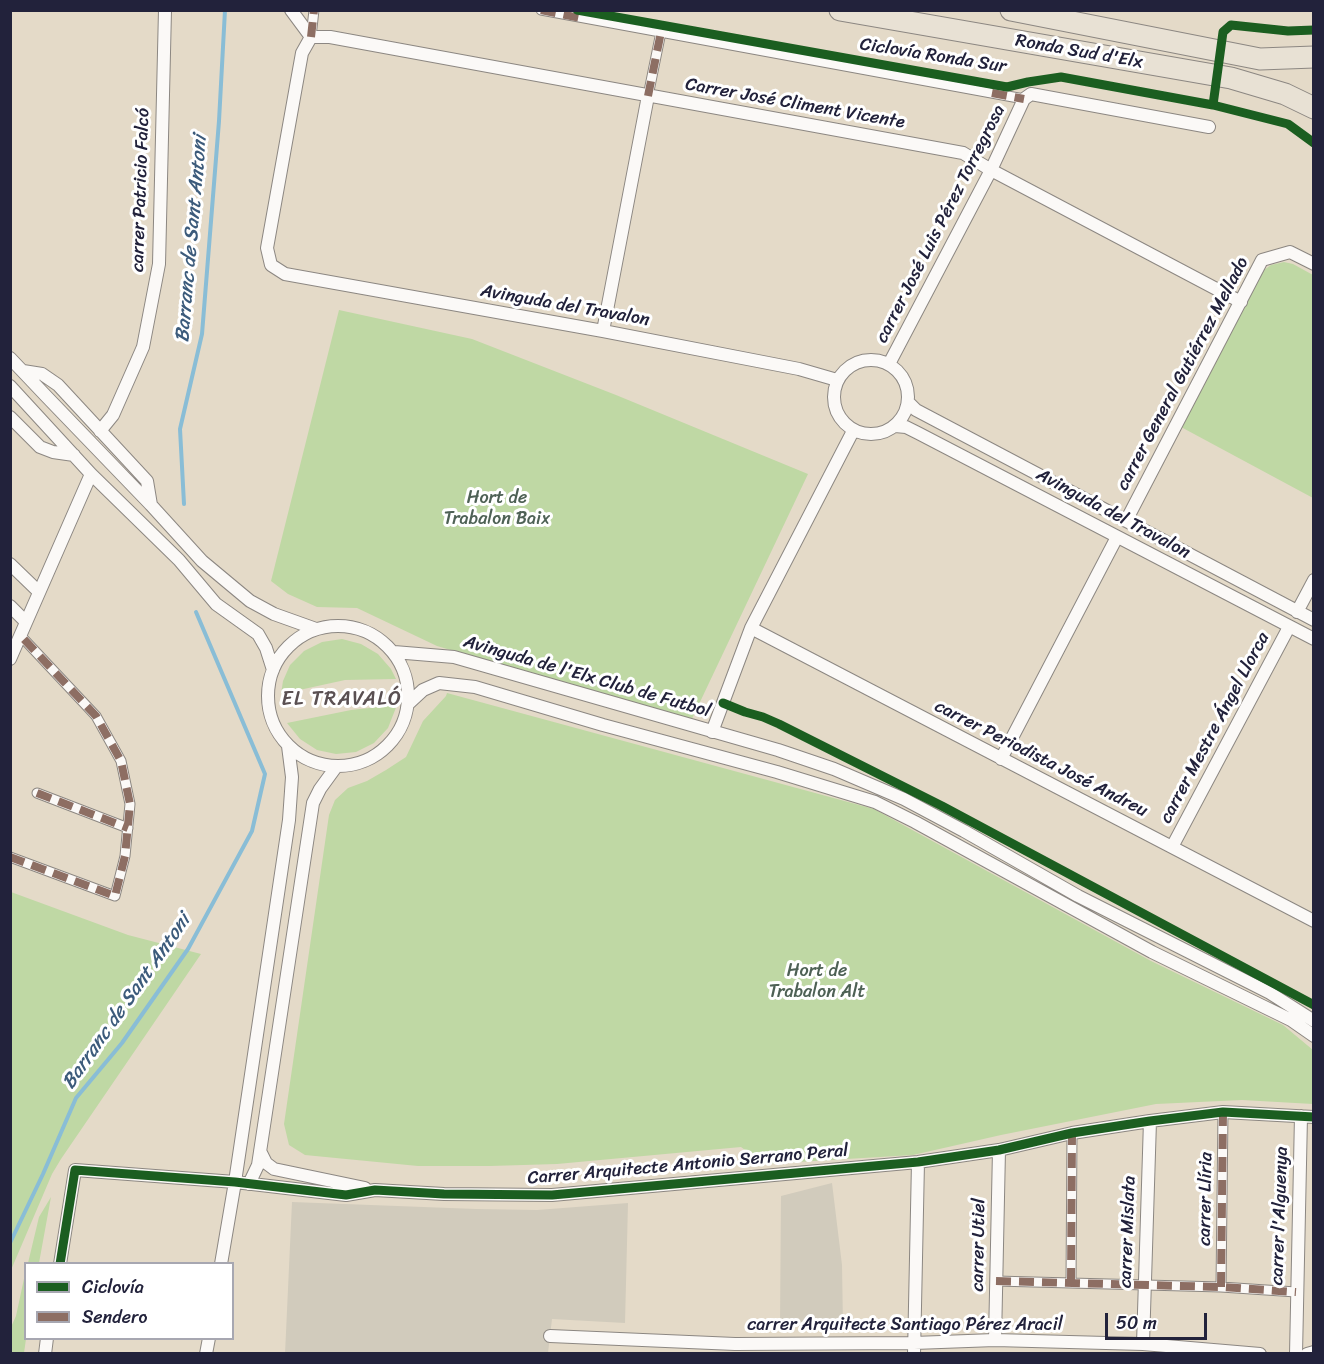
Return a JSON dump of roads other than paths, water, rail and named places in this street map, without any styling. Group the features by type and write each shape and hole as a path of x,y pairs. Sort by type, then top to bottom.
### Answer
{"highway":[{"name":"Ronda Sud d'Elx","path":"840,10 1231,78 1285,94 1314,108"},
{"name":"Ronda Sud d'Elx","path":"1011,10 1260,59 1314,57"}],"street":[{"name":"carrer Patricio Falcó","path":"100,431 113,415 143,347 159,264 165,10"},
{"path":"291,10 311,37"},
{"path":"311,37 314,10"},
{"path":"541,10 1024,99 1031,93 1209,127"},
{"path":"603,331 661,32"},
{"name":"Carrer José Climent Vicente","path":"311,37 330,37 963,153 1241,302"},
{"name":"Avinguda del Travalon","path":"311,37 302,53 267,248 271,265 285,274 603,331 799,369 837,380"},
{"name":"carrer José Luis Pérez Torregrosa","path":"889,364 991,170 1024,99"},
{"name":"carrer General Gutiérrez Mellado","path":"1126,521 1262,260 1290,252 1314,264"},
{"path":"10,358 202,561 250,601 274,614 316,629"},
{"path":"874,360 889,364 905,382 908,402 903,418 885,432 873,435 853,431 836,413 833,396 837,380 847,368 859,362 874,360"},
{"path":"23,371 42,374 58,385 147,481 151,505"},
{"path":"10,386 91,474 178,560 216,604 258,634 266,648 273,670"},
{"name":"Avinguda del Travalon","path":"908,402 916,410 1314,620"},
{"path":"10,417 40,447 53,452 74,455"},
{"name":"Avinguda del Travalon","path":"895,426 906,427 918,433 1314,639"},
{"path":"712,732 751,628 853,431"},
{"path":"10,659 91,474"},
{"path":"1001,759 1118,537"},
{"path":"11,564 39,591"},
{"path":"1297,612 1314,580"},
{"path":"10,606 26,622"},
{"path":"348,626 376,636 394,652 405,671 409,703 407,716 395,739 376,756 355,765 336,767 325,765 298,754 282,739 271,716 268,688 276,663 289,645 316,629 348,626"},
{"name":"carrer Mestre Ángel Llorca","path":"1172,847 1289,627"},
{"name":"carrer Periodista José Andreu","path":"751,628 1314,921"},
{"path":"10,857 115,896 125,856 130,804 121,761 96,716 21,635"},
{"name":"Avinguda de l'Elx Club de Futbol","path":"394,652 454,657 778,750 834,769 904,800 964,831 1078,896 1270,993 1314,1021"},
{"path":"409,703 423,690 439,683 475,687 875,802 1152,952 1291,1020 1314,1036"},
{"path":"221,1262 289,820 292,777 288,746"},
{"path":"249,1184 258,1165 313,803 336,767"},
{"path":"37,793 128,828"},
{"name":"Carrer Arquitecte Antonio Serrano Peral","path":"60,1262 75,1170 235,1182 345,1195 375,1190 444,1194 552,1195 918,1162 999,1150 1072,1133 1223,1112 1309,1115"},
{"name":"carrer Llíria","path":"1221,1287 1223,1112"},
{"name":"carrer l'Alguenya","path":"1296,1353 1296,1292 1309,1115"},
{"name":"carrer Mislata","path":"1143,1344 1150,1121"},
{"path":"1071,1283 1072,1133"},
{"name":"carrer Utiel","path":"995,1340 999,1150"},
{"path":"260,1151 266,1163 274,1169 375,1190"},
{"path":"914,1348 918,1162"},
{"path":"996,1281 1221,1287 1296,1292"},
{"name":"carrer Arquitecte Santiago Pérez Aracil","path":"550,1336 735,1344 914,1348 995,1340 1143,1344 1260,1353"},
{"path":"1307,1353 1314,1352"}],"waterway":[{"name":"Barranc de Sant Antoni","path":"184,504 180,429 202,334 219,121 225,10"},
{"name":"Barranc de Sant Antoni","path":"10,1243 76,1098 122,1043 188,949 252,831 265,774 196,612"}],"district":[{"name":"EL TRAVALÓ","path":"342,700"}],"park label":[{"name":"Hort de Trabalon Baix","path":"497,508"},
{"name":"Hort de Trabalon Alt","path":"817,981"}]}
